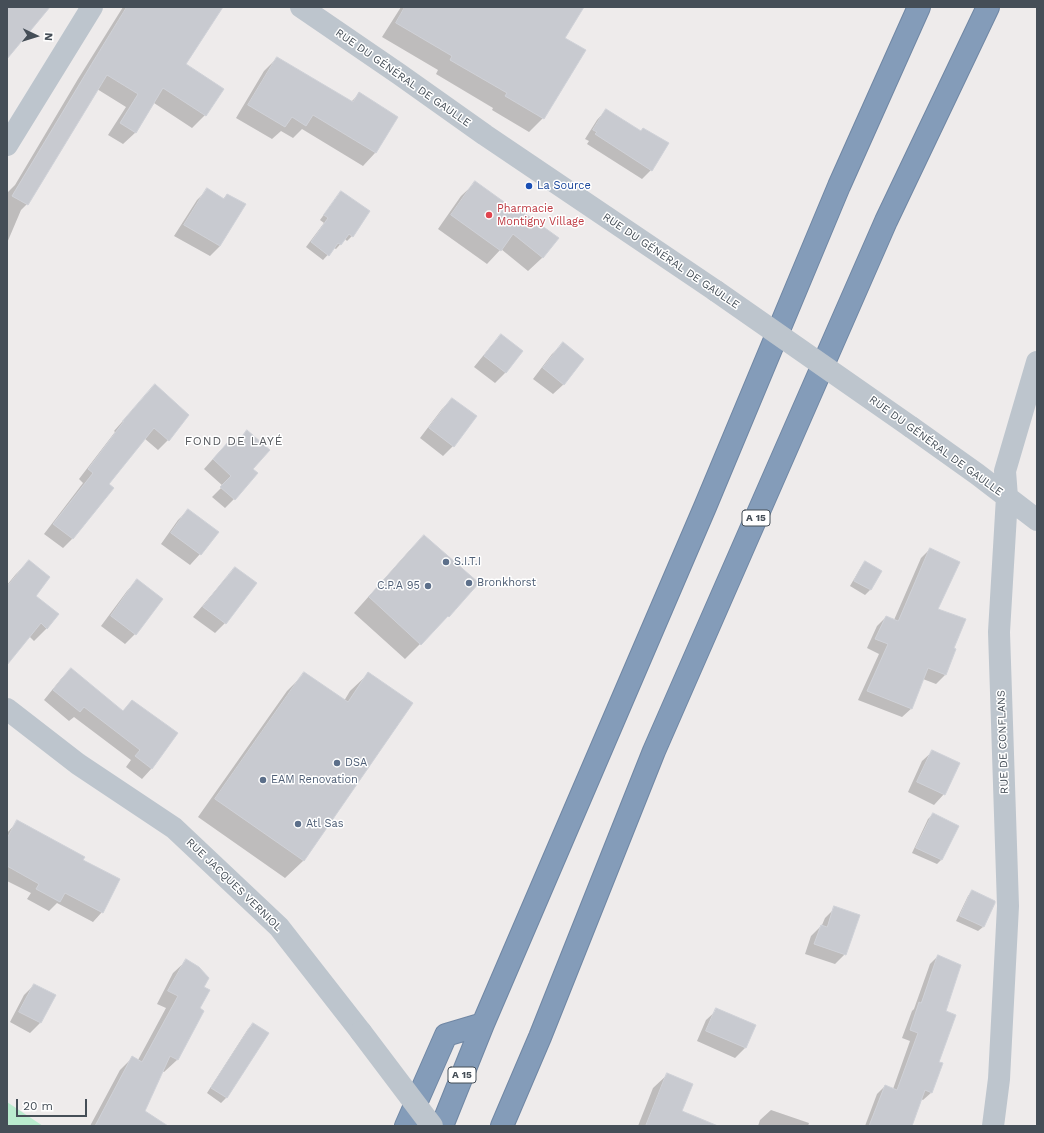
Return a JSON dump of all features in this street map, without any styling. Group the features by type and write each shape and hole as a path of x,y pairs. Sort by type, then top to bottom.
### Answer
{"highway":[{"name":"A 15","path":"442,1126 483,1024 705,507 839,186 919,7"},
{"name":"A 15","path":"502,1126 540,1037 658,744 886,221 988,7"},
{"path":"406,1126 446,1036 483,1024"}],"street":[{"path":"7,145 92,7"},
{"name":"RUE DU GÉNÉRAL DE GAULLE","path":"301,7 485,135 716,291 947,452 1037,520"},
{"name":"RUE DE CONFLANS","path":"993,1126 1000,1079 1008,906 999,632 1007,497 1005,471 1037,362"},
{"name":"RUE JACQUES VERNIOL","path":"7,709 78,764 174,828 279,927 432,1126"}],"green space":[{"path":"7,1102 43,1126 7,1126"}],"building":[{"path":"7,7 50,7 7,59"},
{"path":"127,7 223,7 186,64 224,89 206,116 163,88 136,133 120,123 138,94 107,75 28,205 12,196"},
{"path":"405,7 584,7 565,38 586,50 544,119 505,96 507,93 450,60 452,56 396,23"},
{"path":"277,57 353,102 359,92 398,117 376,153 313,115 306,126 292,117 285,127 248,105"},
{"path":"606,109 641,131 643,128 669,143 652,171 595,134 597,132 593,130"},
{"name":"Pharmacie Montigny Village","path":"475,181 518,212 520,210 559,238 543,258 513,234 501,251 451,215"},
{"path":"207,188 224,199 227,194 246,204 220,246 184,225"},
{"path":"341,191 370,211 353,237 349,234 341,245 338,243 329,256 311,242 328,218 324,215"},
{"path":"501,334 523,351 506,373 484,356"},
{"path":"563,342 584,359 564,385 543,368"},
{"path":"155,384 189,415 169,441 154,428 109,484 114,488 73,539 53,524 93,473 88,469 123,421"},
{"path":"452,398 477,416 454,447 429,428"},
{"path":"247,430 270,450 253,469 258,473 235,500 220,487 231,476 213,459 229,441 233,444 237,439 239,440"},
{"path":"188,509 219,532 201,555 171,533"},
{"path":"424,535 479,583 449,617 448,616 421,645 369,597"},
{"path":"930,548 960,562 938,609 966,619 954,648 956,649 946,675 928,668 912,709 867,691 888,644 875,639 886,616 898,621"},
{"path":"29,560 50,577 36,596 59,614 47,629 41,623 7,665 7,587"},
{"path":"865,561 882,571 871,590 854,581"},
{"path":"235,567 257,583 226,624 203,607"},
{"path":"137,579 163,599 136,635 111,616"},
{"path":"71,668 123,711 132,700 178,733 152,769 135,756 140,750 84,707 80,712 53,690"},
{"path":"304,672 348,702 368,672 413,703 304,861 215,799"},
{"path":"932,750 960,763 945,795 917,782"},
{"path":"933,813 959,826 942,860 916,848"},
{"path":"17,820 85,857 83,860 120,879 103,913 65,893 60,902 36,889 39,884 7,866 7,839"},
{"path":"972,890 995,901 984,927 960,916"},
{"path":"834,906 860,915 846,955 814,944 821,925 827,927"},
{"path":"938,955 961,965 946,1011 956,1015 939,1062 943,1063 932,1093 925,1090 912,1126 869,1126 885,1085 897,1090 918,1033 910,1030 919,1002 921,1003"},
{"path":"186,959 199,967 209,978 204,987 210,990 200,1008 204,1011 178,1060 170,1056 145,1111 168,1126 95,1126 132,1056 142,1062 178,996 168,991"},
{"path":"34,984 56,995 41,1023 19,1012"},
{"path":"716,1008 756,1025 746,1048 706,1031"},
{"path":"253,1023 269,1033 227,1098 211,1088"},
{"path":"667,1073 693,1084 682,1111 718,1126 646,1126"}],"place":[{"name":"La Source","path":"529,186"},
{"name":"Pharmacie Montigny Village","path":"489,215"},
{"name":"S.I.T.I","path":"446,562"},
{"name":"Bronkhorst","path":"469,583"},
{"name":"C.P.A 95","path":"428,586"},
{"name":"DSA","path":"337,763"},
{"name":"EAM Renovation","path":"263,780"},
{"name":"Atl Sas","path":"298,824"}],"district":[{"name":"FOND DE LAYÉ","path":"234,441"}]}
